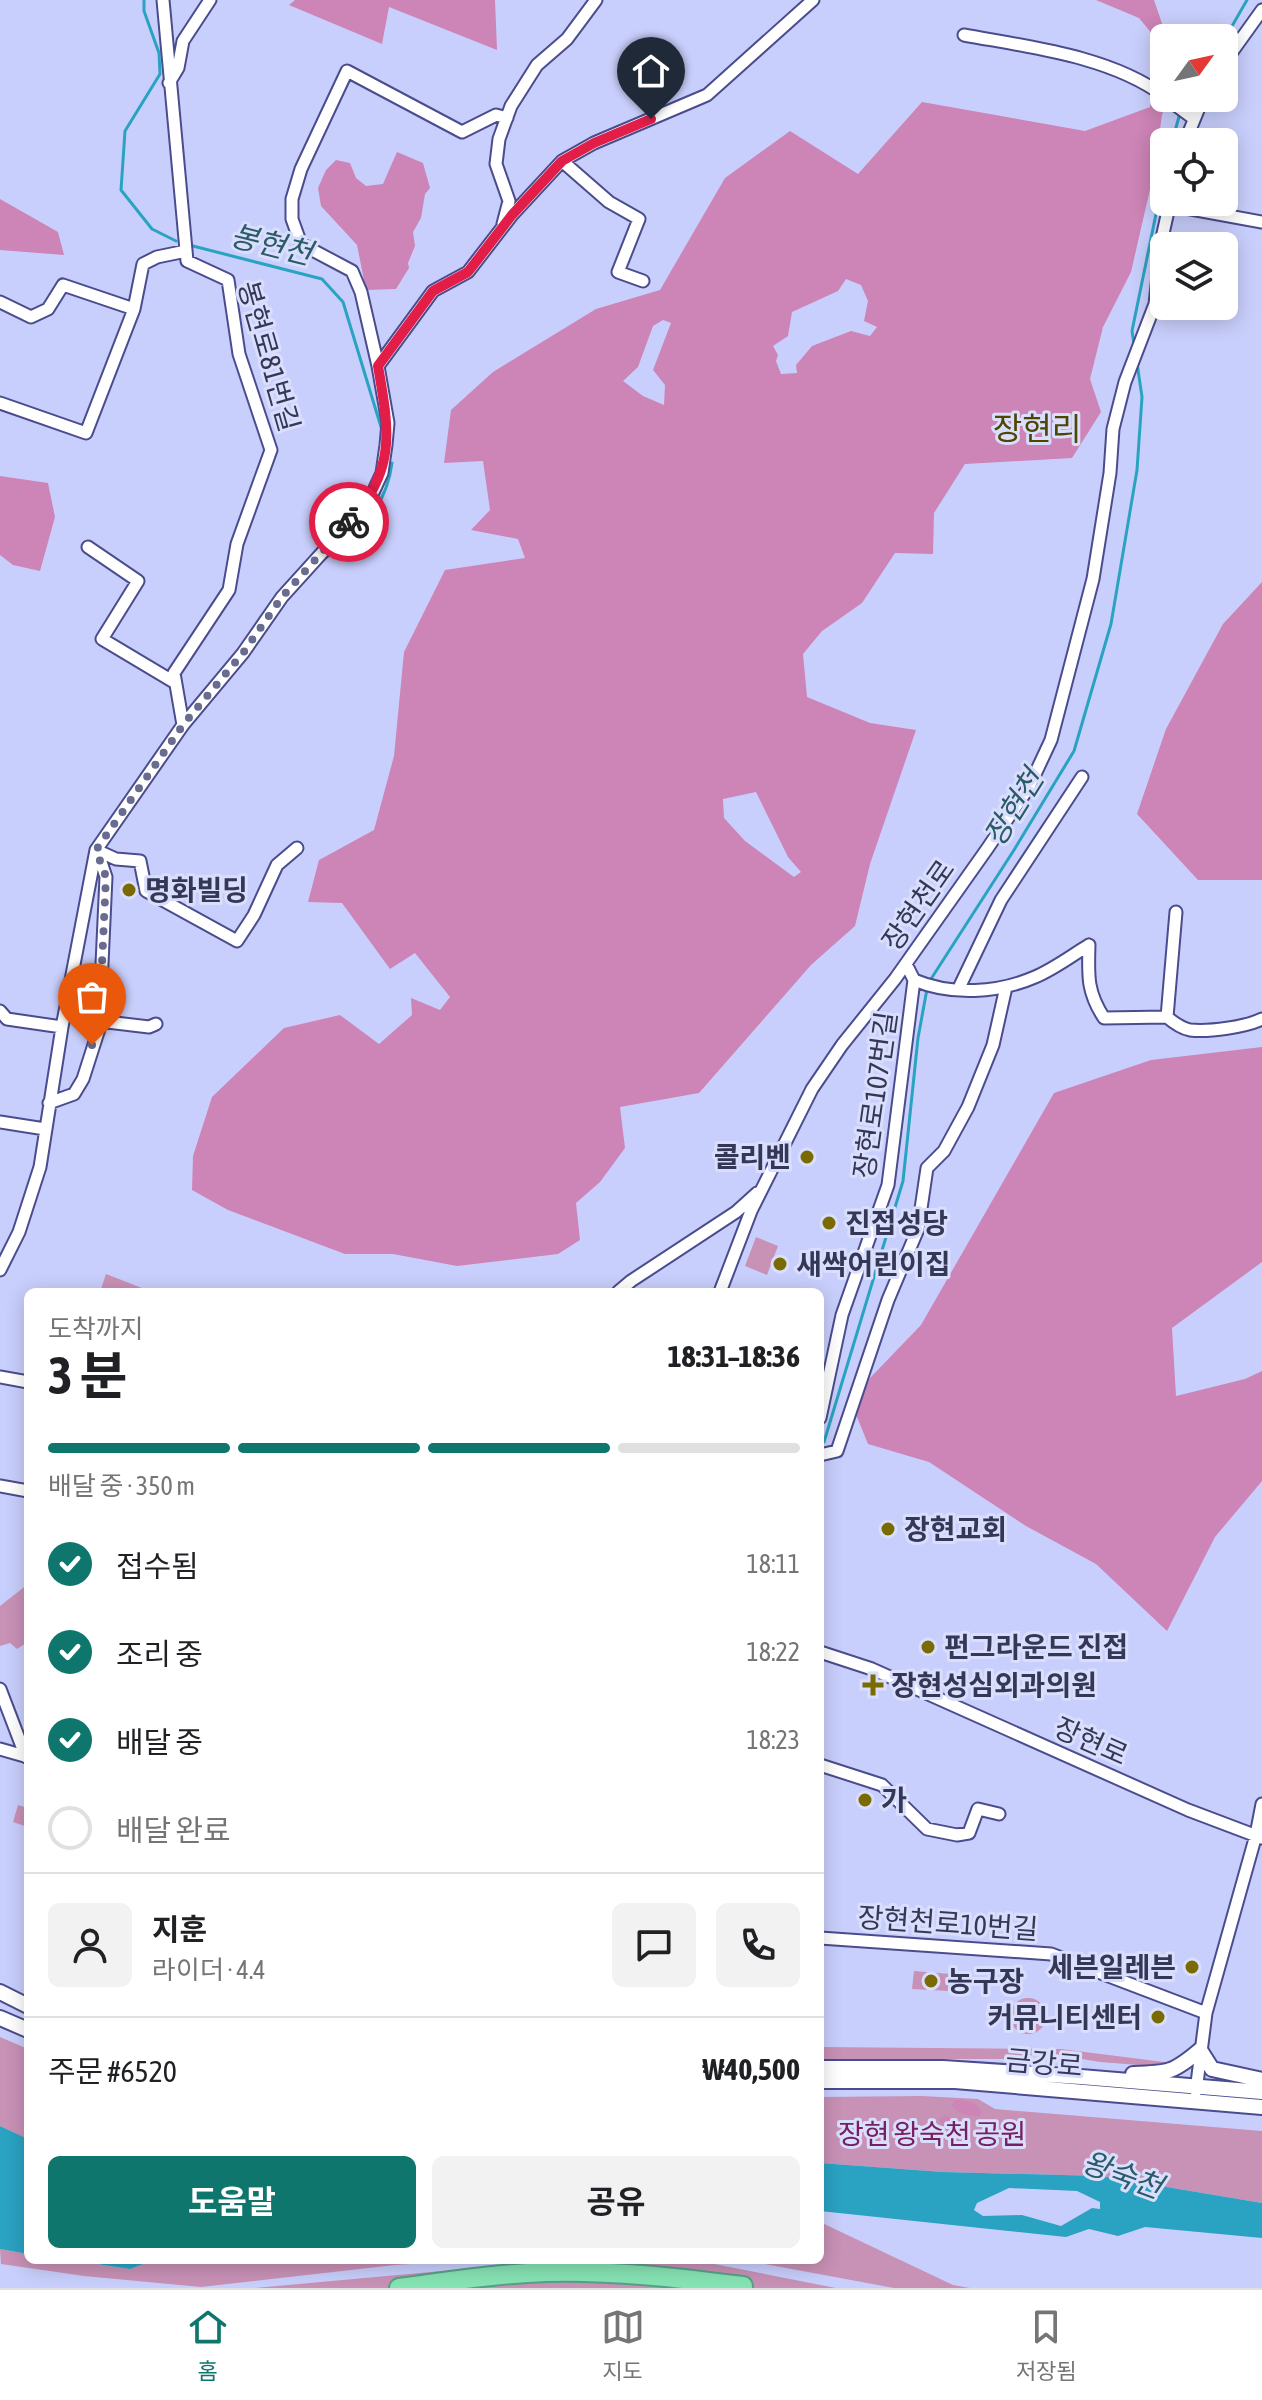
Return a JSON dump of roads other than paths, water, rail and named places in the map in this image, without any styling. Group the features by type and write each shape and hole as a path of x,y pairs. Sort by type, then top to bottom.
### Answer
{"highway":[{"path":"399,2288 548,2272 643,2274 743,2286"}],"main road":[{"path":"0,1992 24,2004"},
{"path":"0,2018 24,2028"},
{"path":"1081,2077 1166,2073 1200,2050 1212,2069 1262,2080"},
{"name":"금강로","path":"824,2068 943,2068 1081,2077 1262,2107"},
{"name":"금강로","path":"824,2081 955,2081 1196,2094 1262,2092"}],"street":[{"path":"0,403 86,433 134,309 143,264 157,257 186,251 163,0"},
{"path":"169,83 178,68 183,41 210,0"},
{"path":"502,230 509,201 496,164 499,139 511,106 537,65 567,39 596,0"},
{"path":"378,366 433,291 468,272 562,161 594,143 707,95 813,0"},
{"path":"1238,43 1262,10"},
{"path":"964,35 1064,54 1143,81 1150,86"},
{"path":"0,1270 19,1232 40,1167 62,1027 96,850 183,725 243,653 282,597 369,501 382,473 388,423 361,292 352,271 301,244 292,219 292,199 301,169 347,71 462,132 496,115 507,118"},
{"path":"1184,112 1190,116"},
{"path":"1188,128 1193,112"},
{"path":"562,161 609,202 639,219 618,272 643,281"},
{"name":"장현천로","path":"721,1288 744,1213 762,1188 812,1089 842,1045 906,964 1029,787 1051,740 1093,579 1110,473 1113,429 1125,382 1155,304 1166,216"},
{"path":"1233,216 1262,222"},
{"name":"봉현로81번길","path":"174,682 174,673 229,590 237,544 271,450 239,354 228,280 187,261 186,251"},
{"path":"0,302 31,317 48,309 63,285 134,309"},
{"path":"88,547 138,581 102,639 174,682 183,725"},
{"path":"958,990 1001,900 1082,777"},
{"path":"96,850 116,859 140,861 146,891 237,941 254,915 277,865 297,848"},
{"path":"49,1103 74,1094 83,1079 99,1021 106,877 96,850"},
{"path":"1167,1017 1176,912"},
{"path":"917,981 944,990 1006,987 1038,976 1089,945 1087,979 1093,1001 1104,1018 1167,1017 1191,1030 1248,1026 1262,1019"},
{"name":"장현로107번길","path":"824,1399 842,1315 888,1185 917,981 906,964"},
{"path":"824,1454 837,1451 888,1300 918,1229 927,1168 944,1151 968,1107 993,1045 1006,987"},
{"path":"0,1011 7,1019 62,1027"},
{"path":"99,1021 149,1027 156,1024"},
{"path":"0,1122 45,1129"},
{"path":"623,1288 744,1213"},
{"path":"0,1377 24,1381"},
{"path":"0,1486 24,1490"},
{"name":"장현로","path":"824,1653 872,1669 1188,1810 1259,1837"},
{"path":"0,1689 24,1749"},
{"path":"0,1749 24,1756"},
{"path":"824,1766 882,1785 927,1829 957,1835 969,1833 978,1809 999,1814"},
{"path":"1196,2094 1206,2013 1259,1837 1262,1804"},
{"name":"장현천로10번길","path":"824,1938 1051,1954 1206,2013"}],"water":[{"path":"0,2126 24,2137 24,2253 0,2249"},
{"path":"824,2163 943,2172 1101,2176 1262,2203 1262,2238 1145,2227 1118,2236 1089,2229 1066,2237 824,2211","holes":["1009,2188 1077,2191 1100,2202 1100,2209 1092,2208 1061,2226 1022,2215 983,2216 974,2210 977,2203"]},
{"path":"97,2264 143,2264 130,2269"}],"waterway":[{"name":"봉현천","path":"144,0 144,11 159,53 160,74 125,131 121,190 152,229 176,241"},
{"name":"장현천","path":"1233,24 1247,0"},
{"name":"장현천","path":"1176,128 1180,113"},
{"name":"장현천","path":"1134,344 1132,331 1156,216"},
{"name":"봉현천","path":"193,246 322,279 343,302 381,427"},
{"name":"장현천","path":"929,982 1074,751 1111,624 1137,470 1142,397 1137,363"},
{"name":"봉현천","path":"323,560 348,540 377,507 389,480 392,463"},
{"name":"장현천","path":"824,1442 903,1181 918,1038 927,989"}],"place":[{"name":"명화빌딩","path":"129,890"},
{"name":"콜리벤","path":"807,1157"},
{"name":"진접성당","path":"829,1223"},
{"name":"새싹어린이집","path":"780,1264"},
{"name":"장현교회","path":"888,1529"},
{"name":"펀그라운드 진접","path":"928,1647"},
{"name":"장현성심외과의원","path":"873,1685"},
{"name":"가","path":"865,1800"},
{"name":"세븐일레븐","path":"1192,1967"},
{"name":"농구장","path":"931,1981"},
{"name":"커뮤니티센터","path":"1158,2017"}],"district":[{"name":"장현리","path":"1037,429"}],"park label":[{"name":"장현 왕숙천 공원","path":"932,2134"}],"water label":[{"name":"왕숙천","path":"1122,2175"}]}
